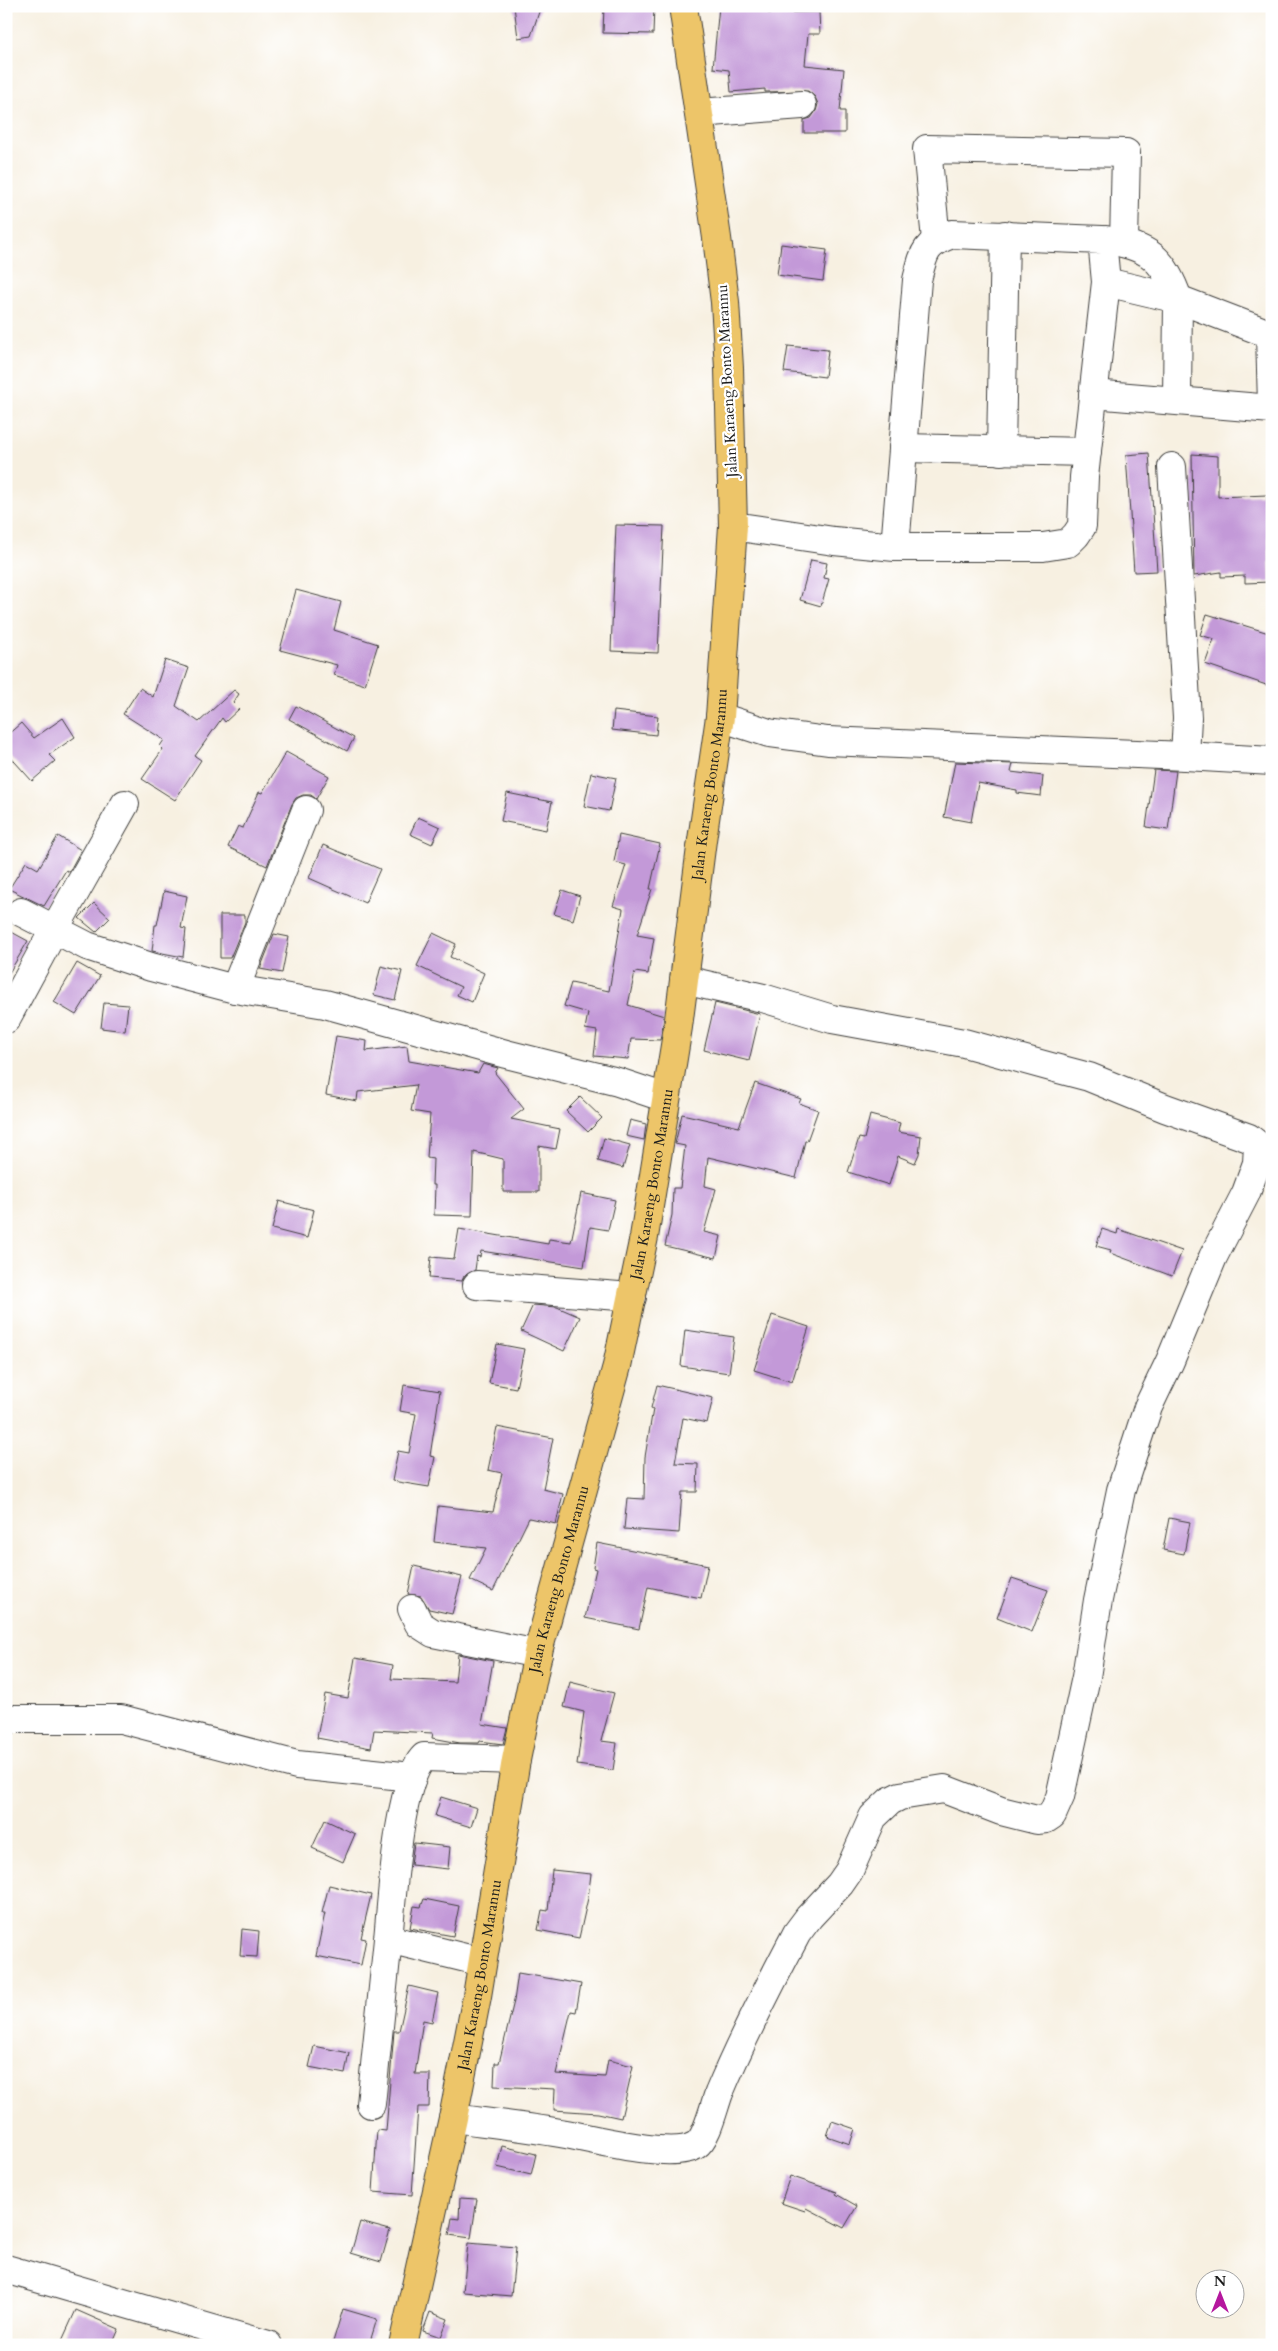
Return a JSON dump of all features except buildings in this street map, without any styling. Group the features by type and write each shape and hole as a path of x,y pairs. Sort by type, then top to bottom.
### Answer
{"main road":[{"name":"Jalan Karaeng Bonto Marannu","path":"403,2345 453,2118 482,1962 516,1760 538,1654 617,1366 632,1297 657,1168 720,718 733,526 725,302 682,6"}],"street":[{"path":"699,113 802,105"},
{"path":"733,526 834,541 896,547 1043,547 1068,542 1076,535 1082,526 1087,452 1106,282 1126,153 927,149 936,240"},
{"path":"896,547 917,280 926,250 936,240 952,234 1005,235 1113,241 1145,250 1158,261 1174,286 1178,299 1178,400"},
{"path":"1000,450 1005,235"},
{"path":"1106,282 1178,299 1271,335 1272,404"},
{"path":"1093,394 1272,409"},
{"path":"903,448 1087,452"},
{"path":"1172,467 1186,718 1185,756"},
{"path":"720,718 770,733 828,741 1272,761"},
{"path":"6,1019 126,804"},
{"path":"235,988 306,810"},
{"path":"21,912 54,930 99,950 151,967 235,988 325,1004 506,1054 618,1082 666,1098"},
{"path":"453,2118 566,2134 630,2147 672,2150 684,2149 697,2144 703,2137 739,2044 797,1933 808,1917 840,1884 849,1871 873,1817 879,1809 900,1796 944,1789 1001,1811 1030,1818 1046,1819 1052,1815 1060,1796 1086,1677 1098,1600 1120,1490 1148,1407 1170,1361 1213,1257 1246,1193 1258,1154 1258,1145 1249,1138 1165,1108 1089,1077 964,1043 832,1019 763,998 684,980"},
{"path":"477,1285 632,1297"},
{"path":"412,1609 419,1624 433,1633 538,1654"},
{"path":"6,1720 121,1720 297,1765 412,1776"},
{"path":"371,2104 400,1827 412,1776 419,1762 424,1757 516,1760"},
{"path":"388,1939 482,1962"},
{"path":"6,2269 268,2345"}]}
